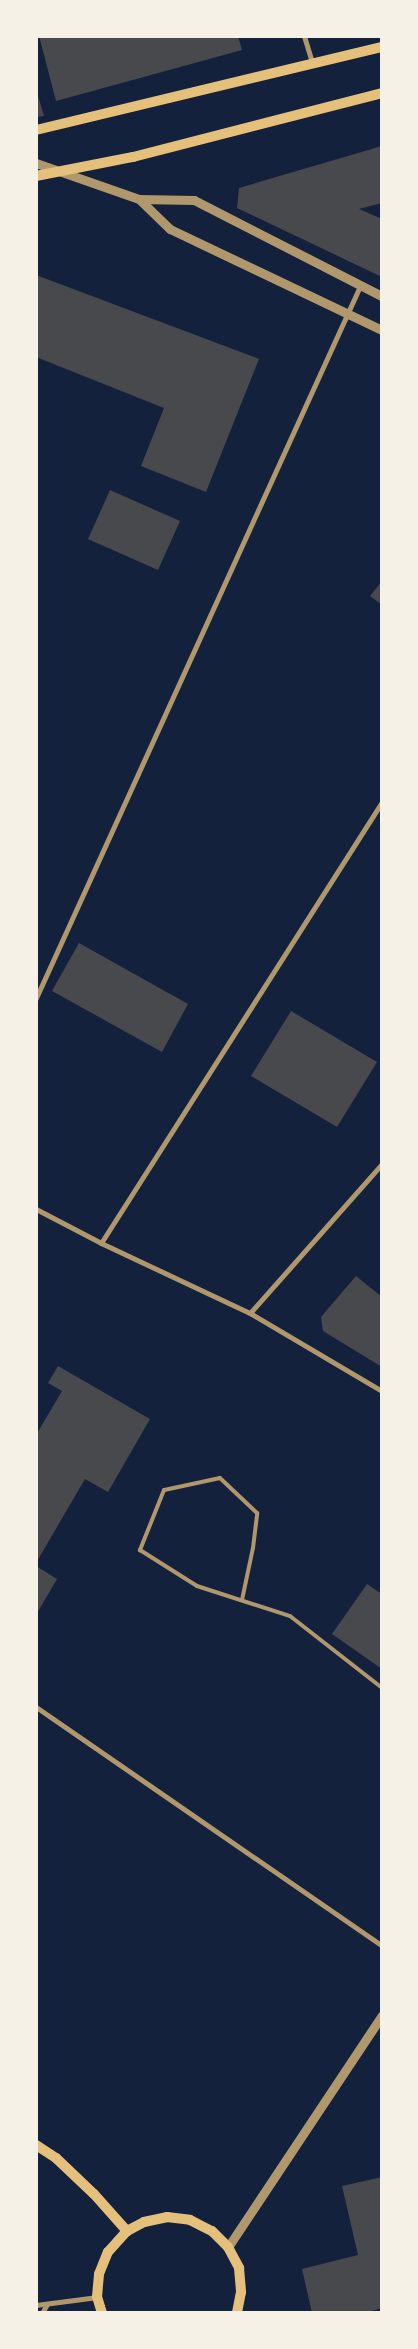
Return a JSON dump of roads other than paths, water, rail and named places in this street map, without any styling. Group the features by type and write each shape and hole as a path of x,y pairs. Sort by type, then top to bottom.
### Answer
{"main road":[{"path":"36,130 382,47"},
{"path":"36,176 133,157 382,93"},
{"path":"36,2145 56,2158 94,2194 127,2231"},
{"path":"102,2313 98,2297 99,2274 108,2252 127,2231 144,2222 166,2217 190,2220 212,2231 228,2247 239,2268 241,2292 237,2313"}],"street":[{"path":"304,36 313,65"},
{"path":"36,163 61,170 139,199 194,200 382,296"},
{"path":"139,199 170,229 382,330"},
{"path":"36,998 346,312 360,286"},
{"path":"101,1243 382,802"},
{"path":"250,1312 382,1164"},
{"path":"36,1209 101,1243 250,1312 382,1391"},
{"path":"36,1707 382,1946"},
{"path":"228,2247 382,2015"},
{"path":"36,2305 98,2297"},
{"path":"42,2313 47,2304"}],"lane":[{"path":"242,1600 253,1548 257,1513 220,1478 164,1490 140,1550 196,1586 290,1616 382,1688"}]}
